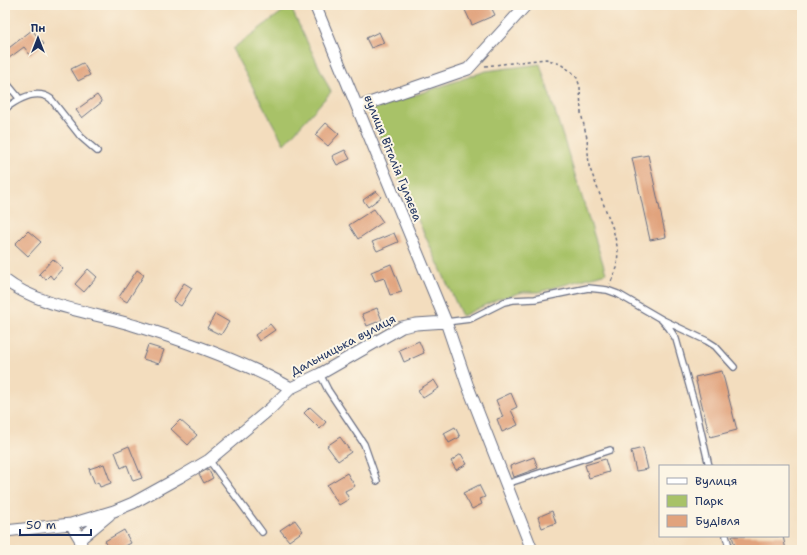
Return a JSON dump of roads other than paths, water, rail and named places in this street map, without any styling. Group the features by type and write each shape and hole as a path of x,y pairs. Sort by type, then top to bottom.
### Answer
{"street":[{"name":"вулиця Віталія Гуляєва","path":"315,5 446,322"},
{"path":"358,107 468,69 526,5"},
{"name":"Дальницька вулиця","path":"5,280 29,294 44,300 136,326 196,346 238,362 291,388 320,374 402,327 416,324 446,322"},
{"path":"446,322 467,384 532,550"},
{"path":"5,531 71,524 114,511 180,477 209,460 271,408 291,388"},
{"path":"80,538 114,511"},
{"path":"71,524 80,538 82,550"}],"lane":[{"path":"5,81 19,98"},
{"path":"5,109 19,98 37,95 47,96 81,137 97,151"},
{"path":"446,322 470,319 504,302 512,300 534,299 588,288 607,290 618,294 661,320 706,341 714,346 734,367"},
{"path":"661,320 669,328 676,340 696,410 709,465"},
{"path":"320,374 328,390 364,444 377,481"},
{"path":"506,484 610,450"},
{"path":"209,460 262,532"},
{"path":"726,537 730,550"}]}
